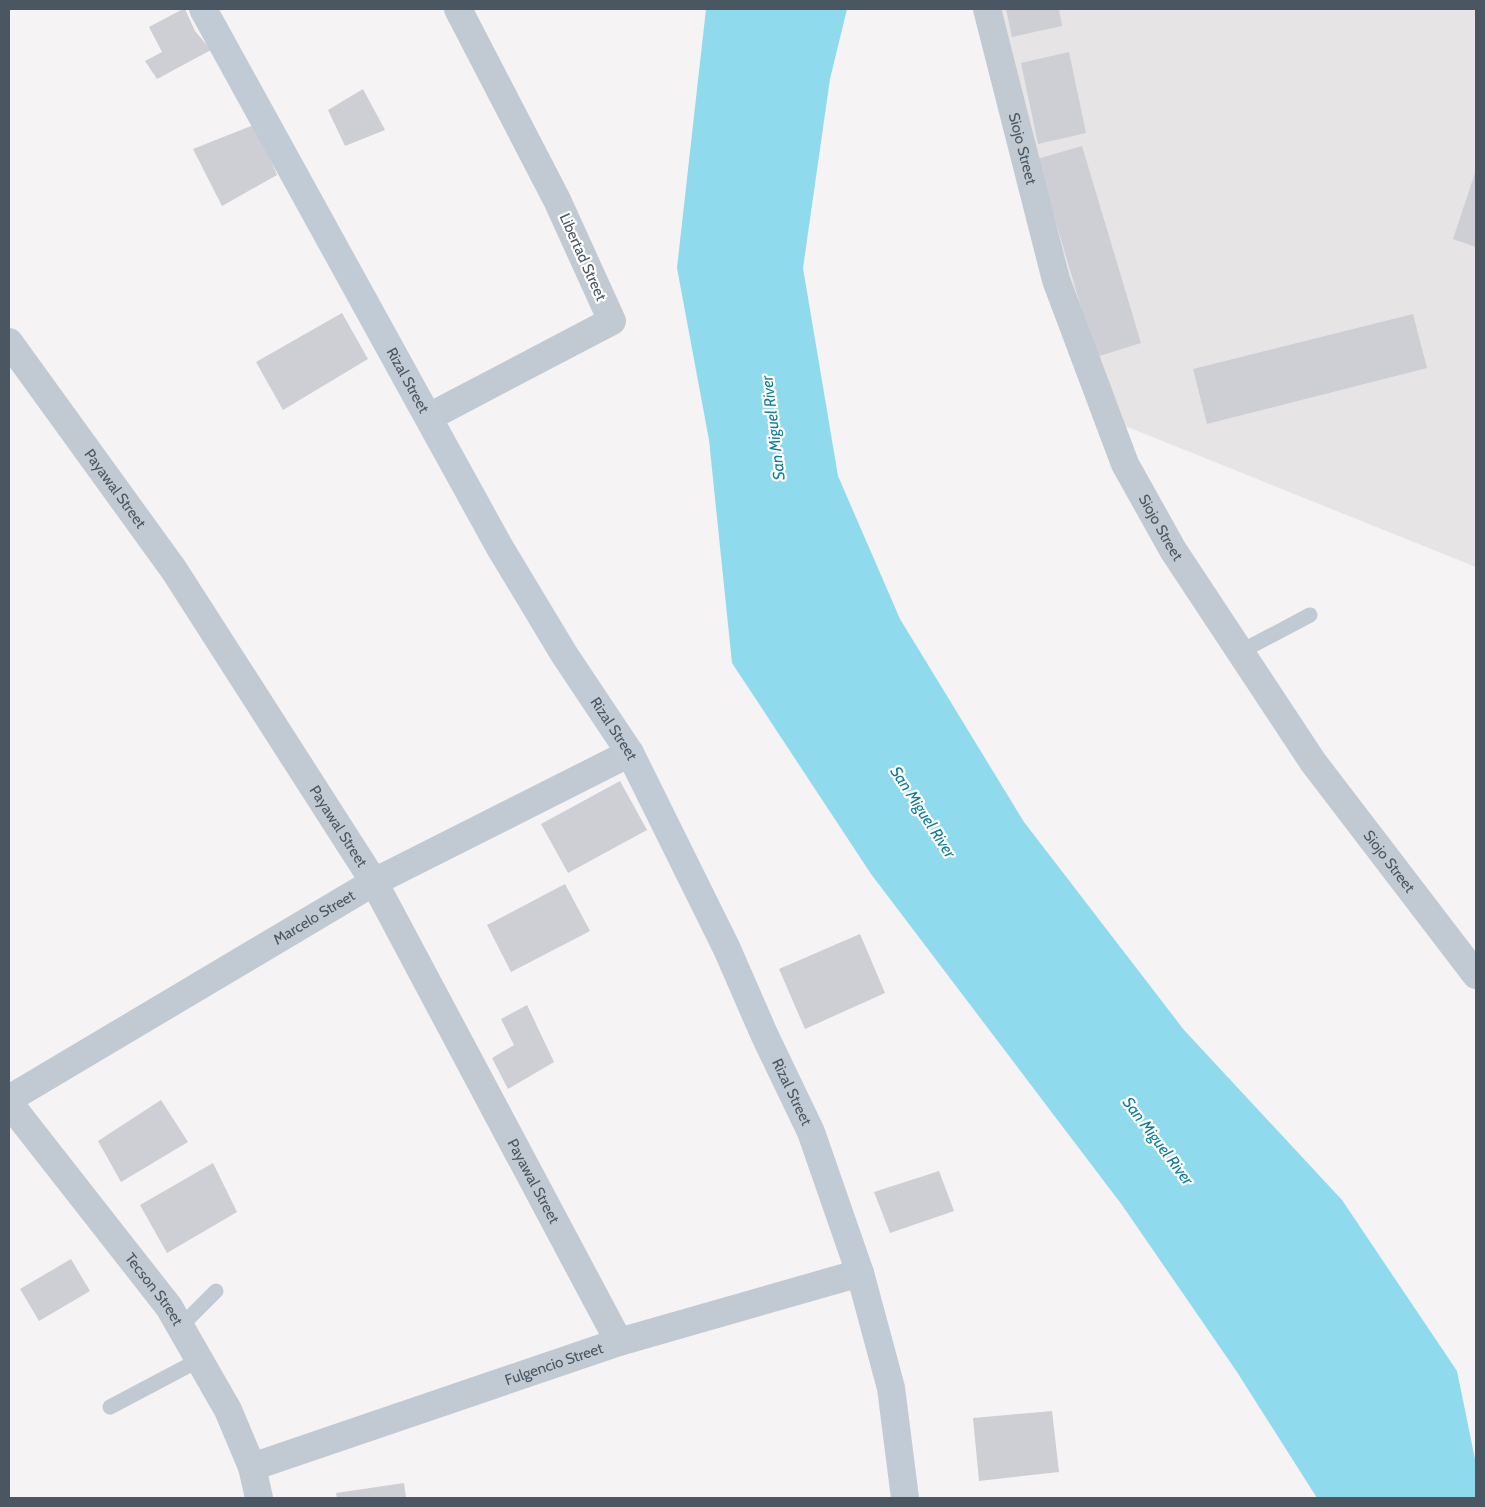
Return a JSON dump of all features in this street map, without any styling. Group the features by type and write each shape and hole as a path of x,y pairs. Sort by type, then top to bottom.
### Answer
{"main road":[{"name":"Rizal Street","path":"203,9 499,546 564,654 630,753 727,949 764,1034 811,1132 860,1273 891,1388 905,1498"}],"street":[{"name":"Libertad Street","path":"429,417 612,321 557,200 458,9"},
{"name":"Siojo Street","path":"988,9 1056,280 1125,464 1173,550 1313,762 1476,975"},
{"name":"Payawal Street","path":"9,342 174,570 374,882 619,1342"},
{"name":"Marcelo Street","path":"9,1099 374,882 630,753"},
{"name":"Tecson Street","path":"9,1103 169,1307 228,1410 252,1467 259,1498"},
{"name":"Fulgencio Street","path":"252,1467 619,1342 860,1273"}],"lane":[{"path":"1240,652 1310,615"},
{"path":"180,1327 216,1291"},
{"path":"110,1407 199,1360"}],"shaded area":[{"path":"998,9 1476,9 1476,567 1120,424 1069,300"}],"water":[{"name":"San Miguel River","path":"706,9 847,9 830,79 803,268 838,476 900,619 1024,822 1184,1030 1342,1200 1457,1371 1476,1464 1476,1498 1317,1498 1237,1372 1122,1205 871,874 732,663 709,440 677,268"}],"building":[{"path":"185,9 195,31 211,50 157,79 145,61 162,52 149,27"},
{"path":"1006,9 1059,9 1062,26 1012,37"},
{"path":"1069,52 1086,133 1038,144 1021,63"},
{"path":"363,89 385,130 345,146 328,110"},
{"path":"256,124 277,175 222,206 193,149"},
{"path":"1082,146 1141,343 1096,357 1037,159"},
{"path":"1476,170 1476,247 1453,239"},
{"path":"342,313 368,359 283,410 256,362"},
{"path":"1413,314 1427,368 1207,424 1193,369"},
{"path":"620,781 647,830 568,873 541,824"},
{"path":"565,884 590,931 511,972 487,925"},
{"path":"860,934 885,993 805,1029 779,969"},
{"path":"527,1005 554,1062 508,1089 492,1058 514,1045 501,1019"},
{"path":"161,1100 188,1142 121,1182 98,1141"},
{"path":"213,1163 237,1212 167,1253 140,1205"},
{"path":"939,1171 954,1211 890,1233 874,1192"},
{"path":"71,1259 90,1291 39,1321 20,1289"},
{"path":"1052,1411 1059,1472 979,1481 973,1418"},
{"path":"404,1483 406,1498 337,1498 336,1493"}]}
